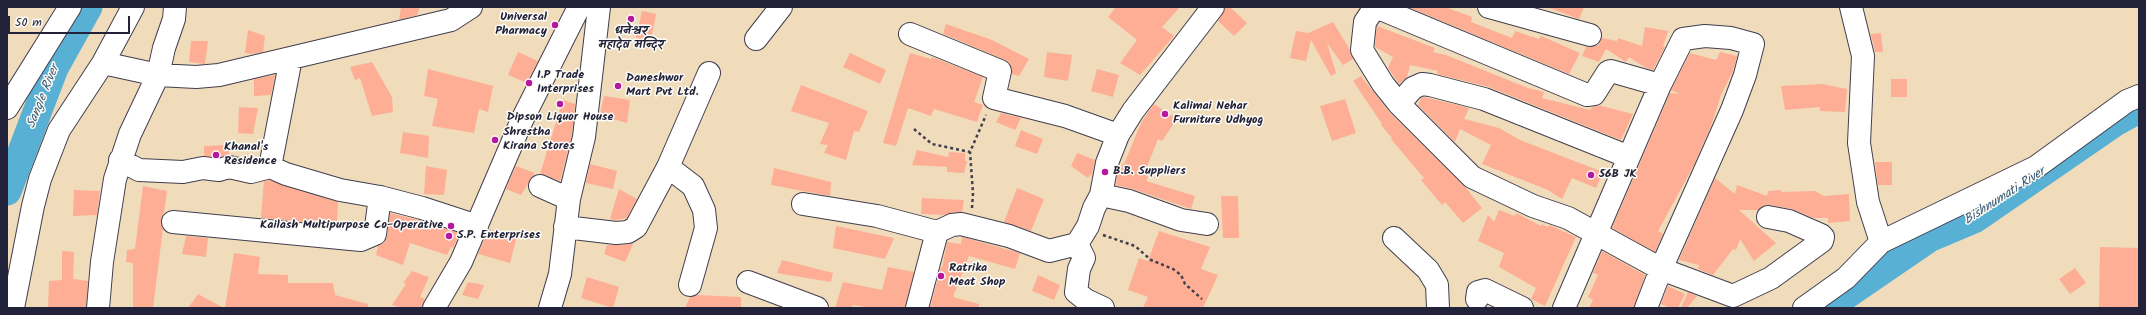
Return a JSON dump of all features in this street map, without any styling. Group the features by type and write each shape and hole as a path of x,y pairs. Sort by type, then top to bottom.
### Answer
{"street":[{"path":"7,108 70,7"},
{"path":"13,308 33,206 40,179 59,130 102,63 133,7"},
{"path":"98,308 102,262 115,179 120,160 158,75 164,48 174,19 175,7"},
{"path":"102,63 158,75 173,74 196,77 219,75 451,20 471,7"},
{"path":"434,308 461,262 522,120 579,7"},
{"path":"550,308 560,274 569,199 584,137 599,7"},
{"path":"756,39 781,7"},
{"path":"803,204 877,216 937,232 952,225 960,224 1008,236 1049,251 1077,244 1088,226 1094,208 1101,195 1107,163 1118,135 1133,111 1213,7"},
{"path":"1660,85 1611,71 1608,72 1594,94 1587,95 1375,7 1365,22 1362,50 1383,84 1399,104 1472,177 1534,206 1568,218 1661,269 1729,302 1771,278 1822,241 1823,237 1821,235 1796,224 1768,217"},
{"path":"1488,7 1590,35"},
{"path":"1851,7 1863,56 1859,143 1868,202 1881,242"},
{"path":"910,34 1000,71 994,98 1065,116 1118,135"},
{"path":"1564,308 1660,85 1683,39 1705,36 1731,38 1753,44 1745,75 1732,110 1661,269 1646,308"},
{"path":"270,167 291,58"},
{"path":"565,228 616,233 628,232 636,227 668,166 709,73"},
{"path":"1399,104 1413,88 1422,84 1430,85 1484,99 1629,157"},
{"path":"1804,308 1846,278 1881,242 2036,167 2127,101 2139,96"},
{"path":"120,160 139,170 183,172 204,168 219,170 229,167 251,172 270,167 286,174 340,190 380,197 422,208 477,226"},
{"path":"668,166 693,186 704,210 706,228 690,285"},
{"path":"540,186 569,199"},
{"path":"1101,195 1129,201 1181,220 1207,224"},
{"path":"174,222 361,240 375,234 380,197"},
{"path":"917,308 937,232"},
{"path":"1394,238 1428,270 1437,285 1438,308"},
{"path":"1077,244 1084,258 1079,269 1076,292 1086,300 1103,308"},
{"path":"748,282 817,308"},
{"path":"1477,299 1478,292 1485,290 1522,308"}],"path":[{"path":"970,227 974,193 970,152 994,98"},
{"path":"914,129 932,144 970,152"},
{"path":"1088,226 1096,233 1125,241 1139,249 1151,260 1172,269 1181,275 1185,284 1202,299"}],"building":[{"path":"401,7 420,7 417,15 399,20"},
{"path":"1116,7 1180,7 1162,27 1174,36 1140,75 1120,63 1137,40 1108,17"},
{"path":"1225,7 1230,7 1247,23 1234,36 1218,21"},
{"path":"1408,7 1445,7 1472,17 1471,22 1512,38 1515,31 1539,39 1541,36 1580,53 1569,74"},
{"path":"1547,7 1584,7 1579,19"},
{"path":"642,11 656,14 649,49 634,46"},
{"path":"1333,22 1350,50 1353,59 1343,65 1327,43 1336,73 1331,76 1311,40 1306,61 1290,58 1296,31 1308,33"},
{"path":"946,24 992,40 1029,59 1019,76 1012,74 1012,68 1005,60 943,34"},
{"path":"1377,26 1435,48 1433,52 1446,55 1528,88 1544,92 1542,98 1590,110 1592,107 1598,105 1633,114 1621,140 1489,87 1437,74 1438,71 1410,65 1407,77 1399,84 1388,68 1393,57 1375,47"},
{"path":"1645,27 1668,31 1663,46 1665,47 1653,70 1646,68 1629,57 1626,62 1606,49 1599,62 1582,56 1586,47 1593,47 1599,44 1602,38 1617,41 1618,38 1642,46"},
{"path":"248,30 265,36 263,52 252,54 245,53"},
{"path":"1881,33 1883,52 1875,52 1871,34"},
{"path":"191,41 208,41 205,64 189,62"},
{"path":"518,52 538,61 527,83 508,75"},
{"path":"1047,52 1072,55 1068,81 1044,77"},
{"path":"1720,52 1737,56 1733,71 1721,95 1711,126 1694,165 1658,231 1663,234 1655,252 1612,228 1670,93 1680,94 1671,90 1690,53 1716,60"},
{"path":"850,53 886,70 880,84 843,67"},
{"path":"910,53 931,59 932,57 983,77 974,102 983,105 977,122 934,109 931,116 908,108 896,146 883,143"},
{"path":"372,62 392,97 393,112 372,116 360,78 355,80 350,67"},
{"path":"428,69 493,86 488,112 479,109 474,133 432,126 438,99 424,96"},
{"path":"1097,69 1119,75 1113,97 1091,91"},
{"path":"275,75 271,95 254,96 254,79"},
{"path":"1361,76 1390,113 1466,188 1482,208 1463,223 1445,202 1442,205 1421,180 1424,178 1391,139 1392,138 1381,125 1382,124 1353,81"},
{"path":"1891,79 1907,79 1907,97 1891,97"},
{"path":"1822,84 1847,89 1845,112 1820,111 1820,107 1785,110 1781,86"},
{"path":"801,85 868,111 859,132 854,131 846,160 824,153 828,145 820,144 829,123 791,111"},
{"path":"604,96 630,100 627,123 600,115"},
{"path":"1424,97 1466,107 1469,109 1464,119 1499,128 1520,140 1603,172 1596,188 1572,178 1562,199 1548,190 1482,164 1491,145 1460,129 1455,142 1418,105 1421,98"},
{"path":"1345,99 1356,133 1332,141 1320,106"},
{"path":"563,100 575,104 572,135 560,181 540,174"},
{"path":"1154,104 1177,119 1162,141 1158,139 1145,172 1149,174 1146,181 1195,196 1191,209 1133,189 1116,185 1118,171 1120,171 1123,163 1124,164 1141,123"},
{"path":"239,107 258,108 253,134 238,133"},
{"path":"1001,113 1021,118 1015,130 996,122"},
{"path":"1021,130 1043,139 1037,154 1015,146"},
{"path":"403,132 429,136 428,158 400,153"},
{"path":"229,145 229,155 218,157 204,156 204,146"},
{"path":"917,150 948,157 949,152 965,153 965,161 967,161 964,173 947,172 947,167 912,165"},
{"path":"1077,153 1095,160 1092,173 1088,178 1071,166"},
{"path":"1875,162 1892,162 1892,185 1878,185"},
{"path":"590,164 617,171 613,189 586,183"},
{"path":"426,166 447,170 444,195 424,194"},
{"path":"516,166 535,173 521,195 506,189"},
{"path":"774,168 831,182 830,196 771,185"},
{"path":"1715,178 1735,194 1737,185 1767,196 1768,191 1781,190 1781,192 1815,191 1824,196 1849,194 1850,221 1828,223 1828,218 1813,218 1792,209 1770,205 1764,205 1758,210 1739,210 1776,243 1754,261 1740,239 1736,250 1733,249 1713,275 1698,269 1699,265 1679,260"},
{"path":"269,180 338,202 337,225 261,218 264,181"},
{"path":"143,186 167,191 164,213 161,220 163,228 153,308 133,308 133,263 126,262 127,250 135,249"},
{"path":"1017,188 1044,199 1031,231 1004,222"},
{"path":"619,189 637,199 627,218 616,220 610,219"},
{"path":"74,190 100,191 97,215 73,216"},
{"path":"1221,196 1238,196 1239,238 1223,238"},
{"path":"922,198 964,200 962,212 943,215 921,214"},
{"path":"1499,210 1515,216 1516,213 1541,226 1541,224 1548,227 1549,225 1576,237 1545,306 1531,299 1536,288 1499,267 1504,253 1478,241 1488,215 1494,222"},
{"path":"390,213 460,233 453,248 451,247 447,255 410,243 403,265 376,255 378,246 385,242 387,236"},
{"path":"836,226 894,238 885,259 833,248"},
{"path":"489,229 517,236 510,263 478,254"},
{"path":"1159,231 1210,247 1201,269 1218,275 1203,308 1143,308 1148,297 1128,290 1139,258 1148,261"},
{"path":"186,236 208,238 206,257 182,254"},
{"path":"962,237 1020,253 1015,269 969,256 953,297 979,304 979,308 930,308 941,267 942,268 947,242 961,244"},
{"path":"633,244 625,262 604,254 607,245"},
{"path":"2100,247 2139,248 2139,308 2099,308"},
{"path":"62,251 74,252 73,279 88,281 86,308 48,308 49,281 62,280"},
{"path":"1602,251 1645,275 1634,308 1589,308 1593,300 1588,297 1598,275 1593,273"},
{"path":"234,253 260,257 258,274 288,275 288,283 333,283 335,295 368,304 368,308 225,308"},
{"path":"782,260 833,273 831,282 777,273"},
{"path":"888,267 914,272 905,308 871,308 853,305 852,308 835,308 843,282 882,290"},
{"path":"2075,268 2086,283 2070,294 2059,279"},
{"path":"412,271 429,277 420,297 425,299 422,308 401,308 392,305 406,284 403,283"},
{"path":"1038,275 1060,285 1054,300 1032,291"},
{"path":"587,277 619,287 613,308 581,298"},
{"path":"468,282 484,285 478,299 462,295"},
{"path":"1668,286 1685,294 1678,308 1670,308 1661,304"},
{"path":"1688,292 1697,296 1687,308 1681,308"},
{"path":"198,294 224,308 188,308"},
{"path":"696,295 741,297 741,308 685,308 690,297"}],"waterway":[{"name":"Sangle River","path":"7,191 54,68 88,7"},
{"name":"Bishnumati River","path":"1829,308 1929,238 1974,219 2115,122 2139,109"}],"place":[{"name":"धनेश्वर महादेव मन्दिर","path":"631,19"},
{"name":"Universal Pharmacy","path":"555,25"},
{"name":"I.P Trade Interprises","path":"529,83"},
{"name":"Daneshwor Mart Pvt Ltd.","path":"618,86"},
{"name":"Dipson Liquor House","path":"560,104"},
{"name":"Kalimai Nehar Furniture Udhyog","path":"1165,114"},
{"name":"Shrestha Kirana Stores","path":"495,140"},
{"name":"Khanal's Residence","path":"216,155"},
{"name":"B.B. Suppliers","path":"1105,172"},
{"name":"56B JK","path":"1591,175"},
{"name":"Kailash Multipurpose Co-Operative","path":"451,226"},
{"name":"S.P. Enterprises","path":"449,236"},
{"name":"Ratrika Meat Shop","path":"941,276"}]}
